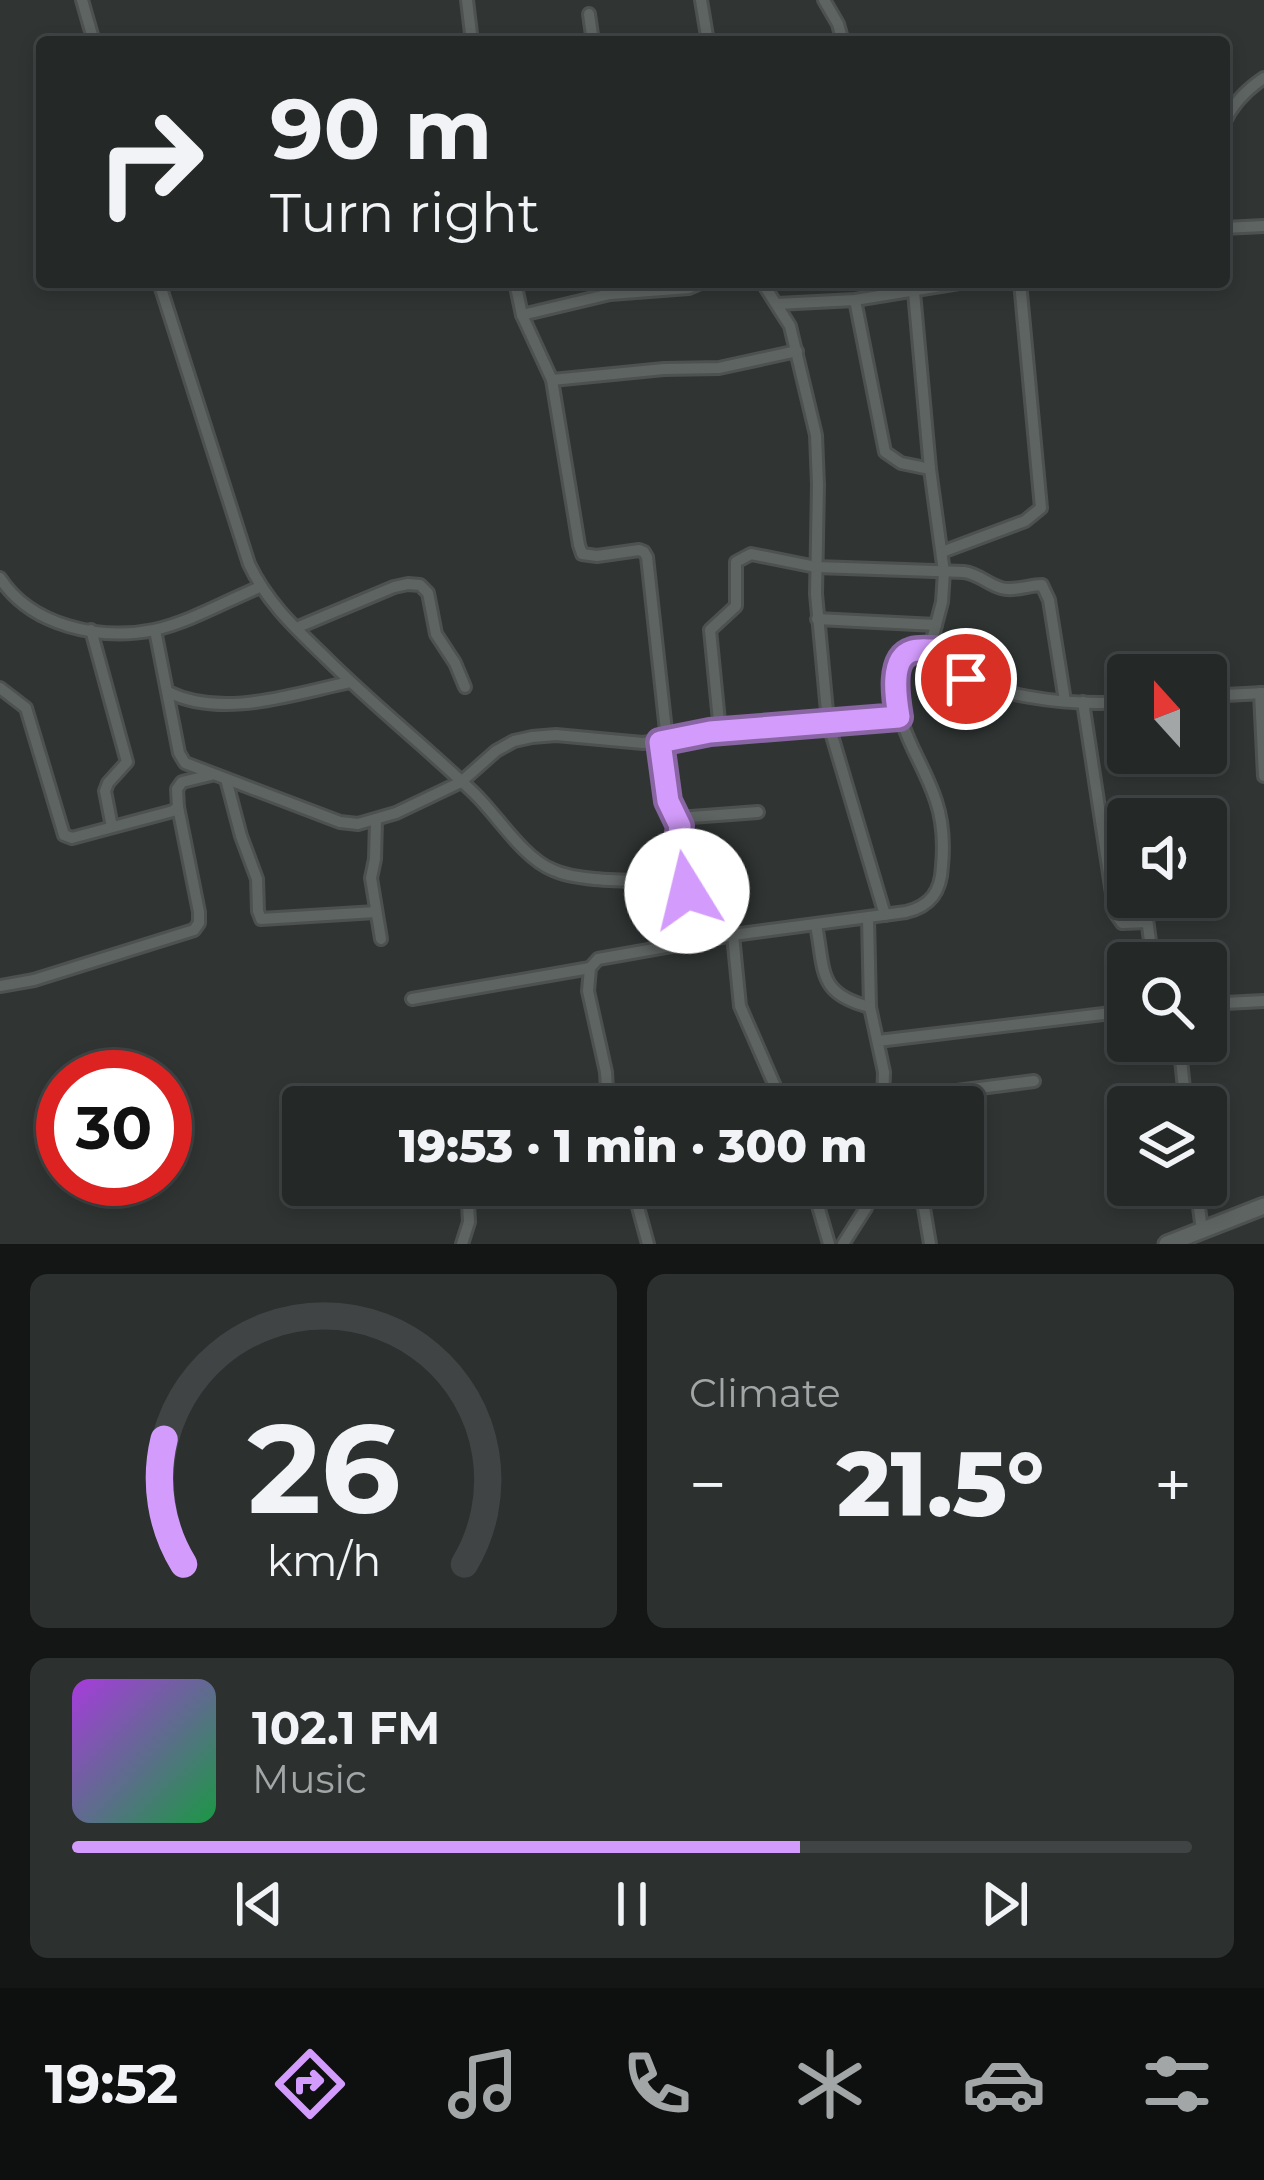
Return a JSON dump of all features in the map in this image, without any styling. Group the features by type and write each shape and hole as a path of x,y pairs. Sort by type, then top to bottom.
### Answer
{"street":[{"path":"82,0 92,36"},
{"path":"467,0 471,36"},
{"path":"701,0 707,36"},
{"path":"824,0 841,36"},
{"path":"589,14 592,36"},
{"path":"1230,110 1264,78"},
{"path":"1230,228 1264,226"},
{"path":"161,288 249,564 274,607 548,868 577,876 672,882 687,891 694,942"},
{"path":"516,288 522,315 552,380 583,554 639,550 647,557 668,801 678,818 680,837 672,882"},
{"path":"522,315 609,288 689,288"},
{"path":"766,288 790,326 817,447 817,619 828,722 885,915"},
{"path":"777,304 855,300 883,289 914,292 928,288"},
{"path":"942,552 1025,520 1041,508 1021,288"},
{"path":"914,292 944,572 933,650 938,660 966,679 991,688 1065,701 1107,702"},
{"path":"855,300 885,452 901,463 930,469"},
{"path":"552,380 718,368 797,351"},
{"path":"720,731 710,630 736,606 736,562 751,554 816,567 974,574 1000,588 1042,585 1049,600 1065,701"},
{"path":"2,585 39,616 114,633 155,629 260,587"},
{"path":"296,628 394,587 420,585 428,593 436,634 465,688"},
{"path":"817,619 936,626"},
{"path":"155,629 179,753 185,763 340,822 376,821 461,782 496,752 532,737 643,743 720,731 899,717"},
{"path":"91,630 127,762 105,791 112,827"},
{"path":"412,998 590,968 598,959 733,935 885,915 931,901 942,872 942,826 897,703 904,656 933,650"},
{"path":"167,692 202,704 225,704 350,682"},
{"path":"0,688 26,708 64,835 72,838 178,807"},
{"path":"1227,695 1262,693 1264,776"},
{"path":"1083,703 1115,913 1122,923 1148,922"},
{"path":"0,986 34,980 194,930 199,912 177,789 182,782 220,777"},
{"path":"220,777 257,879 261,919 376,912"},
{"path":"678,818 758,812"},
{"path":"376,821 371,878 380,939"},
{"path":"868,918 869,1007 884,1086"},
{"path":"1147,918 1150,942"},
{"path":"816,925 826,978 834,993 869,1007"},
{"path":"733,935 740,1006 775,1086"},
{"path":"590,968 589,991 607,1086"},
{"path":"1227,1003 1264,1001"},
{"path":"878,1041 1107,1013"},
{"path":"984,1089 1034,1081"},
{"path":"462,1244 468,1206"},
{"path":"638,1206 648,1244"},
{"path":"818,1206 829,1244"},
{"path":"843,1244 864,1206"},
{"path":"924,1206 930,1244"},
{"path":"1199,1206 1202,1230"},
{"path":"1167,1244 1264,1206"}],"route":[{"path":"687,891 672,882 680,826 668,801 660,742 710,732 899,717 897,671 912,651 933,650 949,670 966,679"}]}
